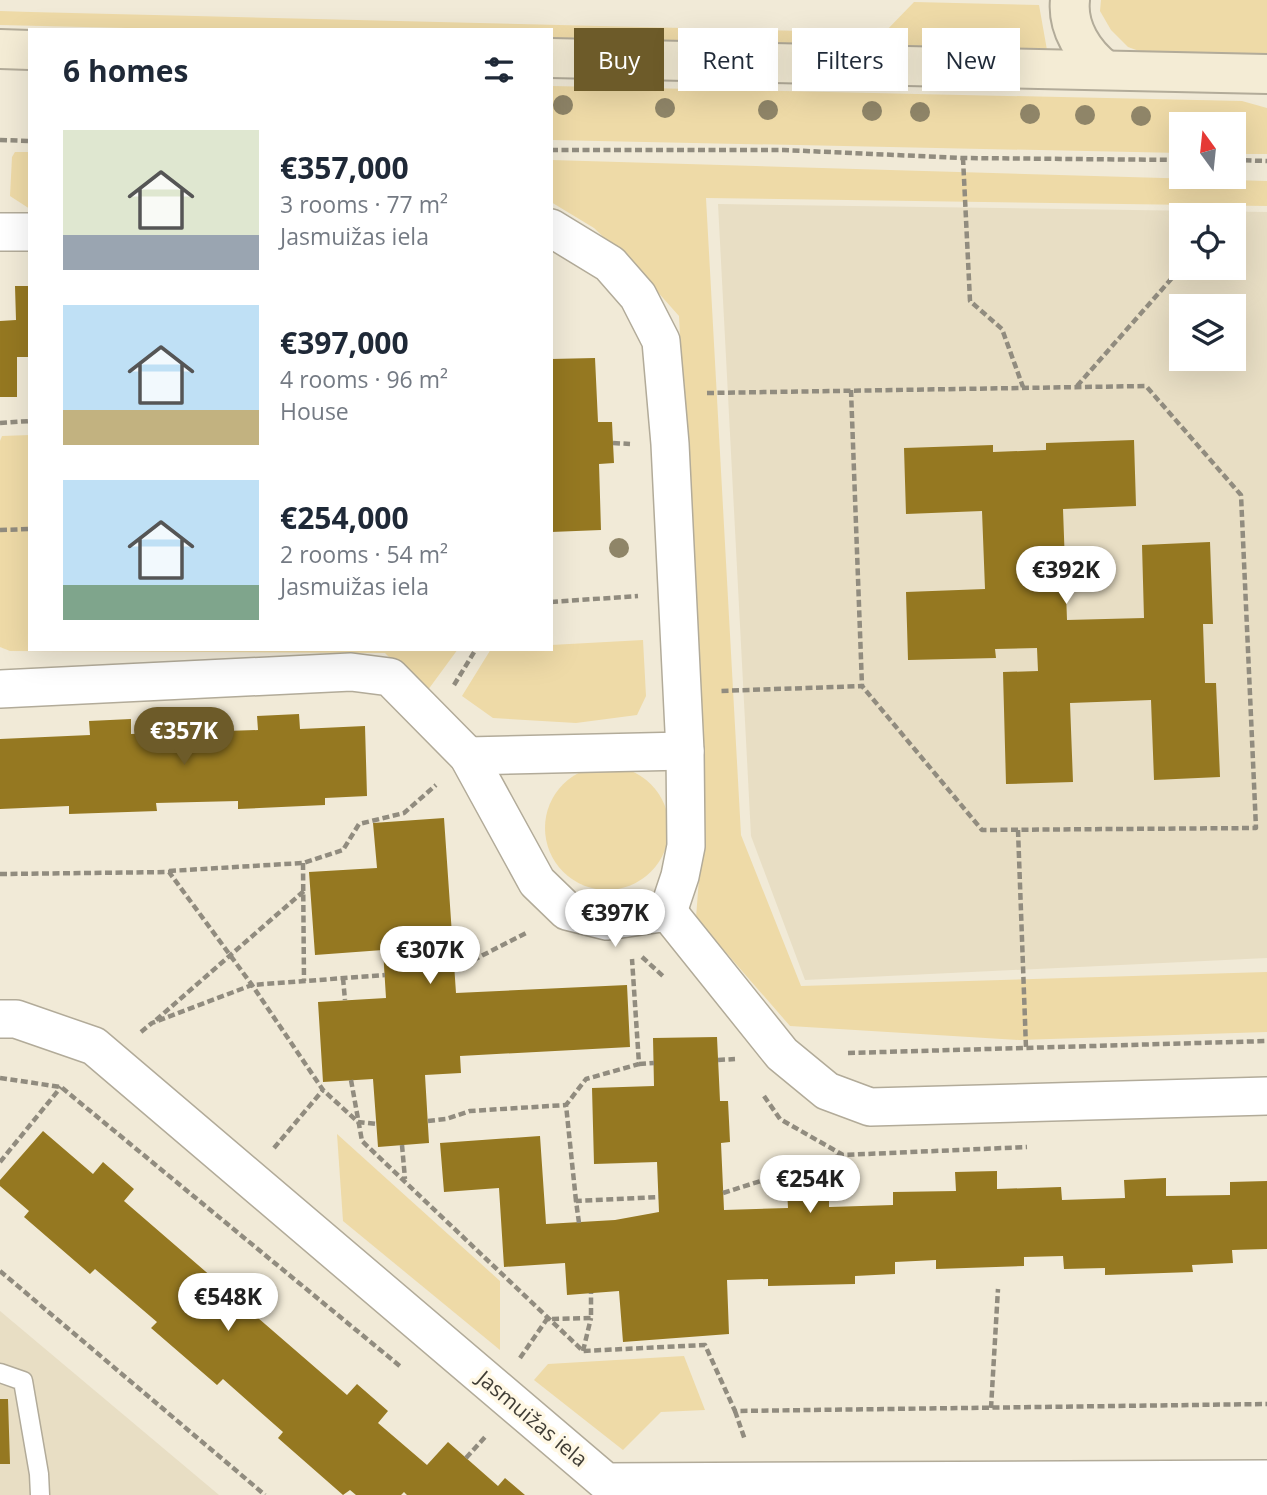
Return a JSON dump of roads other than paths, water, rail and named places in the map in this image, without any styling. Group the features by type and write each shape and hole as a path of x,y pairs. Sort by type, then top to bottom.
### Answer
{"street":[{"path":"1070,0 1072,23 1083,48 1092,60 1105,70"},
{"path":"0,50 28,50"},
{"path":"553,58 1267,74"},
{"path":"553,229 610,264 638,296 661,341 670,444 685,751 686,846 680,876 668,912"},
{"path":"0,232 28,232"},
{"path":"0,689 337,672 390,677 468,755 530,871 546,893 567,911 607,921 668,912"},
{"path":"468,755 685,751"},
{"path":"668,912 782,1054 827,1091 870,1107 1267,1096"},
{"name":"Jasmuižas iela","path":"0,1019 16,1019 94,1046 602,1489 1267,1479"}],"lane":[{"path":"0,1373 23,1381 39,1474 40,1495"}]}
